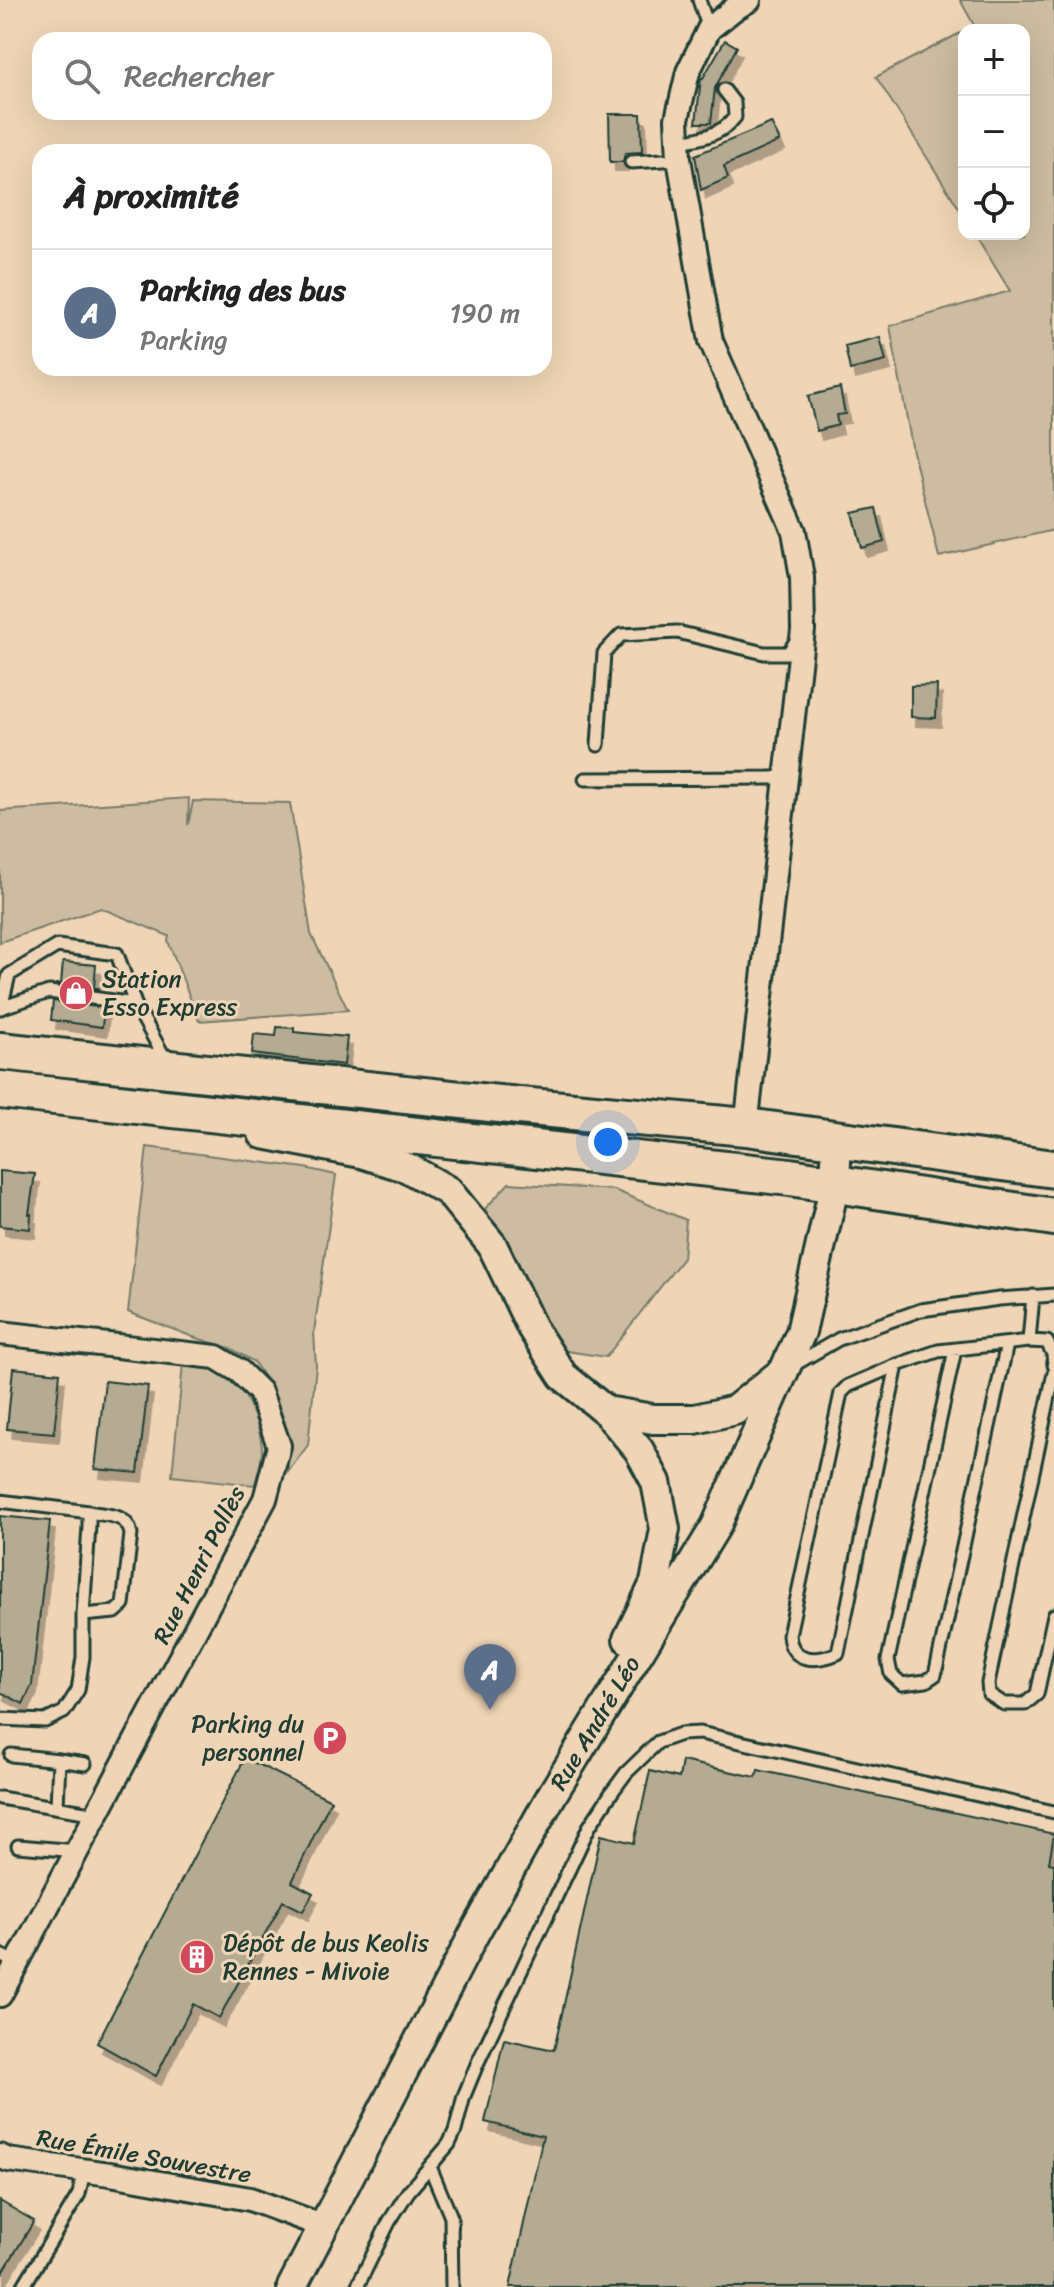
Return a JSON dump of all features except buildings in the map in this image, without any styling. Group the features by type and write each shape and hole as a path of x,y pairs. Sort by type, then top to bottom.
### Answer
{"main road":[{"path":"0,1051 746,1127 1054,1169"},
{"path":"0,1090 835,1183 1054,1217"}],"street":[{"path":"746,1127 803,630 802,577 794,531 711,341 679,150 677,119 688,72 709,29 749,0"},
{"path":"196,1111 219,1126 373,1156 408,1168 448,1191 492,1245 532,1328 563,1376 606,1411 639,1450 656,1482 665,1529 655,1583 624,1647 613,1692"},
{"name":"Rue André Léo","path":"292,2287 474,1934 553,1793 716,1526 801,1332 835,1183 837,1139"},
{"name":"Rue Henri Pollès","path":"0,1333 216,1357 239,1371 260,1392 279,1446 265,1499 77,1851 9,1959 0,1995"},
{"path":"606,1411 653,1419 695,1419 735,1410 786,1369"},
{"name":"Rue Émile Souvestre","path":"0,2156 8,2160 250,2199 323,2226"}],"lane":[{"path":"699,0 709,29"},
{"path":"631,162 679,150 729,126 735,117 734,103 724,90"},
{"path":"598,745 604,653 621,635 677,632 764,653 788,653 803,630"},
{"path":"585,779 775,778 787,774"},
{"path":"0,1008 9,975 57,946 117,954 135,1004 171,1070"},
{"path":"0,1008 49,992 135,1004"},
{"path":"786,1369 839,1339 921,1310 1054,1295"},
{"path":"1029,1341 1033,1296"},
{"path":"897,1365 838,1653 814,1660 798,1655 790,1646 789,1635 841,1393 848,1386 897,1365 938,1351 1029,1341 1047,1342 1054,1365"},
{"path":"955,1350 888,1660 891,1674 902,1684 926,1681 935,1675 1007,1344"},
{"path":"1054,1373 988,1683 989,1694 1004,1704 1025,1704 1037,1694 1054,1615"},
{"path":"0,1501 89,1512 124,1519 129,1525 131,1534 123,1605 115,1612 83,1615"},
{"path":"0,1719 45,1721 64,1712 78,1690 83,1657 89,1512"},
{"path":"357,2287 389,2222 408,2192 449,2144 478,2062 589,1827 626,1773 658,1742 681,1734 700,1733 1054,1812"},
{"path":"11,1755 85,1764"},
{"path":"57,1807 59,1760"},
{"path":"0,1798 97,1814"},
{"path":"18,1846 77,1851"},
{"path":"430,2167 451,2217 452,2287"},
{"path":"23,2287 79,2194 84,2171"}],"shaded area":[{"path":"960,0 1054,0 1054,530 939,557 913,452 890,326 1010,291 979,240 1030,240 1030,24 973,24"},
{"path":"958,34 958,207 876,77"},
{"path":"189,798 188,825 193,801 290,803 311,934 348,1010 199,1021 168,941 169,936 101,908 0,942 0,811"},
{"path":"147,1147 336,1175 314,1332 316,1366 308,1445 288,1472 285,1423 273,1391 254,1362 230,1348 128,1312"},
{"path":"509,1183 614,1190 686,1220 683,1258 606,1357 560,1350 485,1209"},
{"path":"183,1364 215,1368 225,1373 242,1391 255,1417 261,1443 255,1485 172,1476"}],"place":[{"name":"Station Esso Express","path":"76,993"},
{"name":"Parking des bus","path":"490,1710"},
{"name":"Parking du personnel","path":"330,1738"},
{"name":"Dépôt de bus Keolis Rennes - Mivoie","path":"197,1957"}]}
